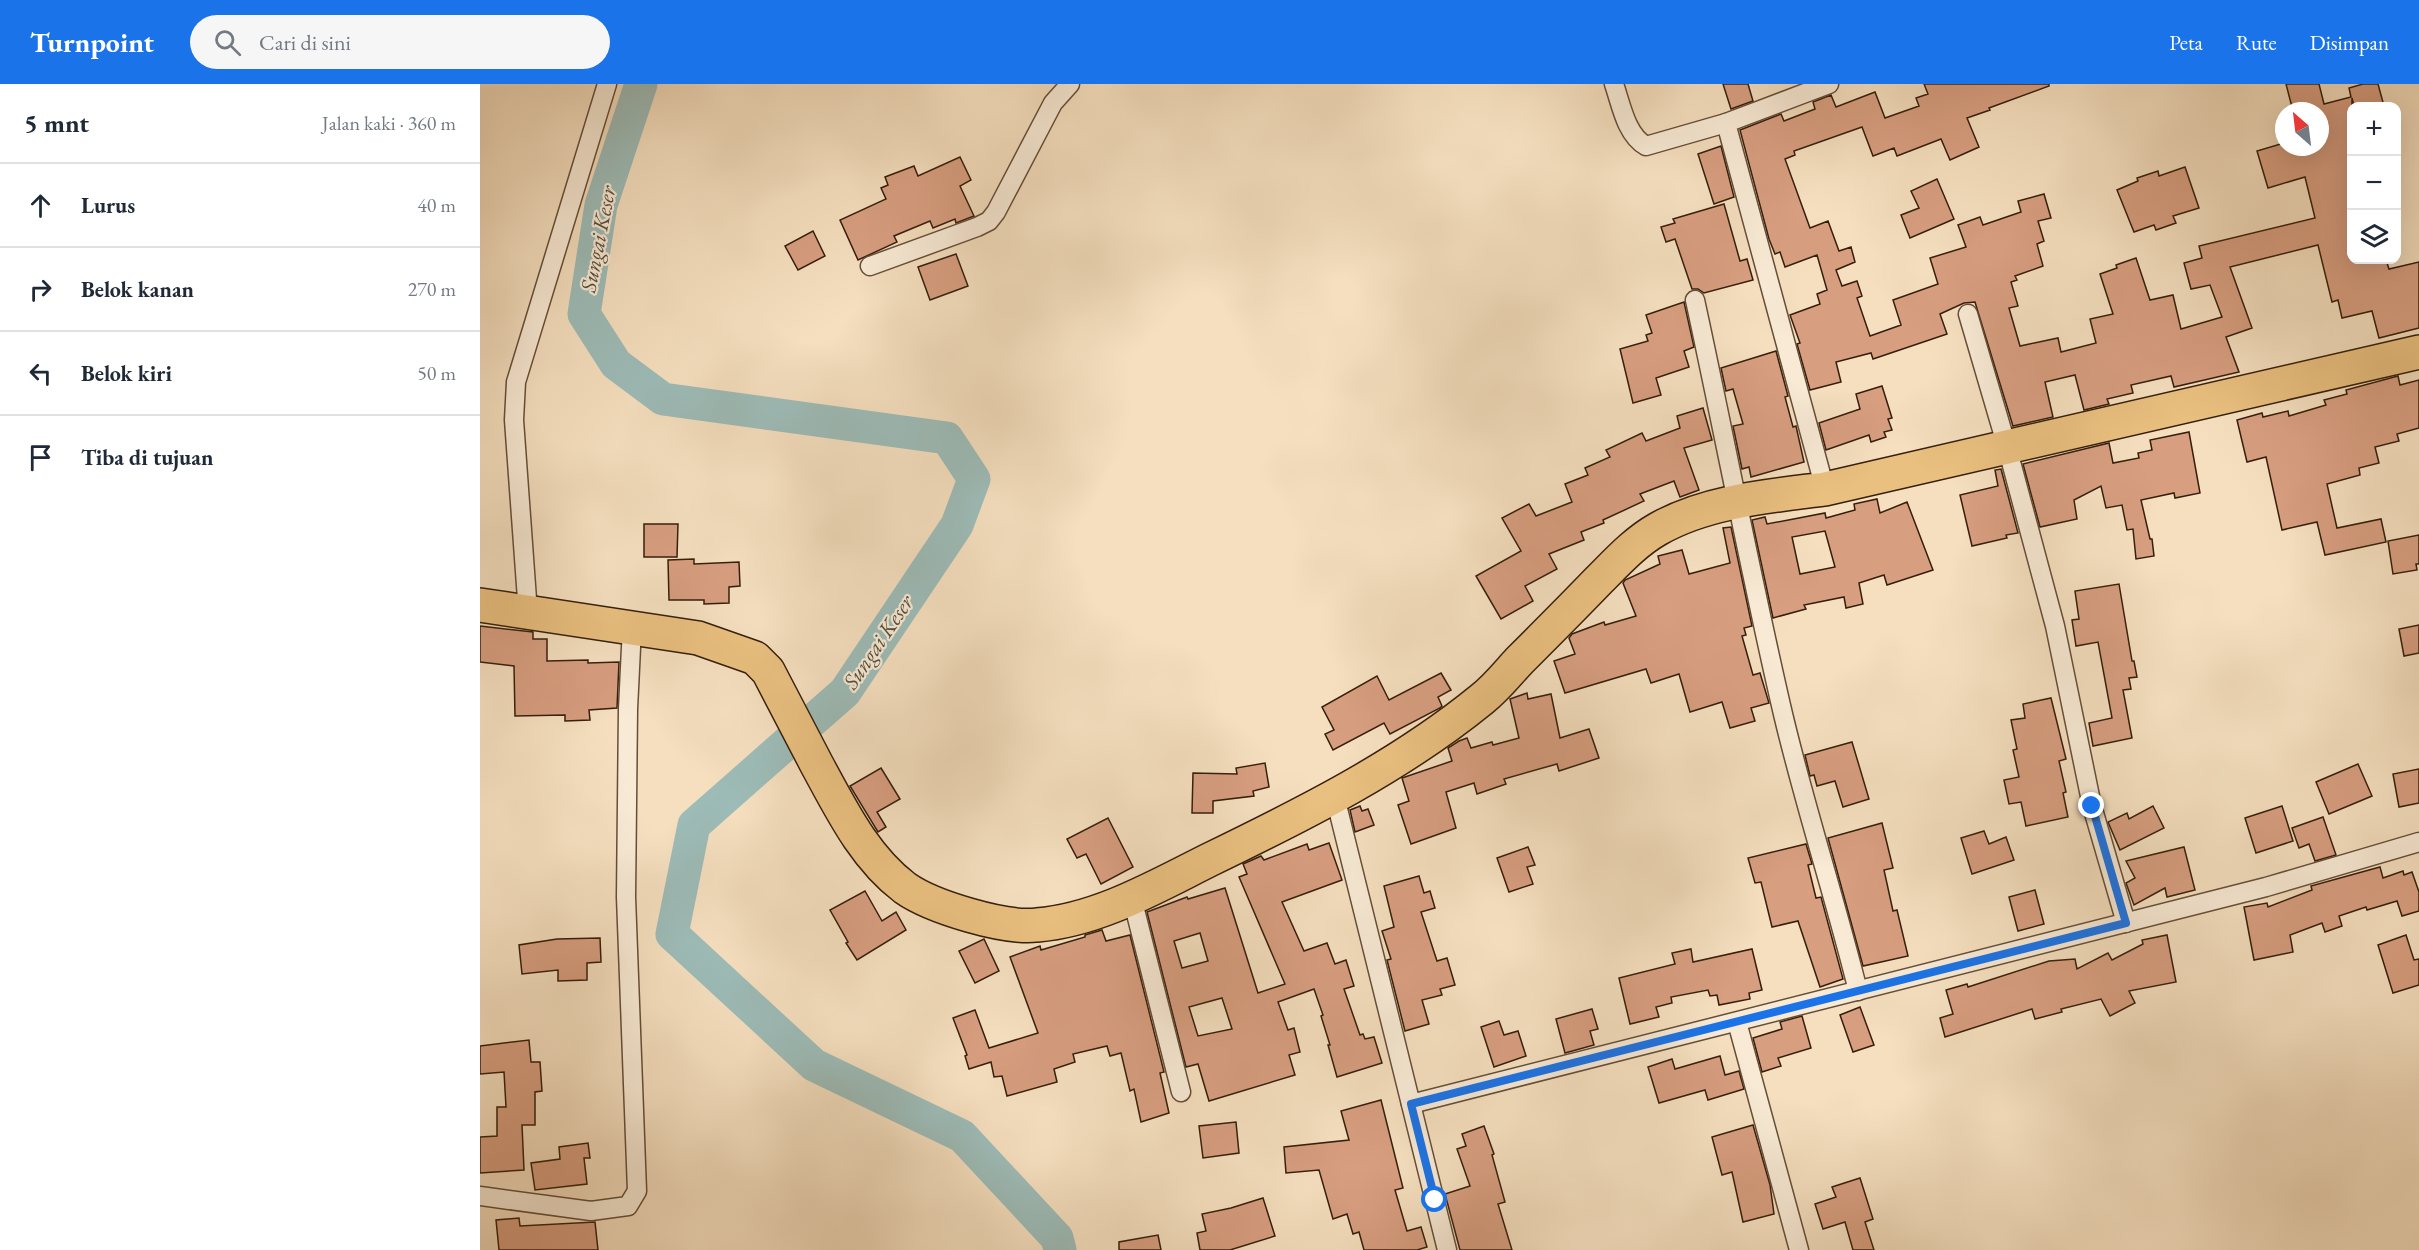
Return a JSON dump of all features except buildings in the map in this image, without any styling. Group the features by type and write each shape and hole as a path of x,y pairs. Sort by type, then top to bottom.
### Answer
{"highway":[{"path":"480,605 698,638 755,658 768,671 828,785 858,837 879,865 907,889 942,907 1013,925 1033,926 1056,923 1132,898 1335,797 1434,734 1484,697 1638,542 1661,528 1703,511 1768,496 1825,489 2419,352"}],"street":[{"path":"528,613 514,420 516,382 607,84"},
{"path":"870,266 989,221 996,212 1053,103 1070,84"},
{"path":"1614,84 1633,134 1638,142 1646,146 1726,123 1829,84"},
{"path":"1726,123 1825,489"},
{"path":"1695,300 1783,713 1810,820 1839,916 1858,991"},
{"path":"1968,314 2007,447 2055,626 2092,806 2126,923"},
{"path":"480,1196 591,1211 628,1206 637,1191 626,897 628,709 632,627"},
{"path":"1335,797 1447,1250"},
{"path":"1411,1104 2266,887 2419,842"},
{"path":"1132,898 1181,1092"},
{"path":"1737,1022 1799,1250"}],"waterway":[{"name":"Sungai Keser","path":"641,84 601,205 584,314 616,364 663,399 947,438 974,479 957,525 845,692 694,825 672,934 814,1065 962,1136 1057,1238 1060,1250"}],"route":[{"path":"1435,1200 1411,1104 2126,923 2092,806"}]}
